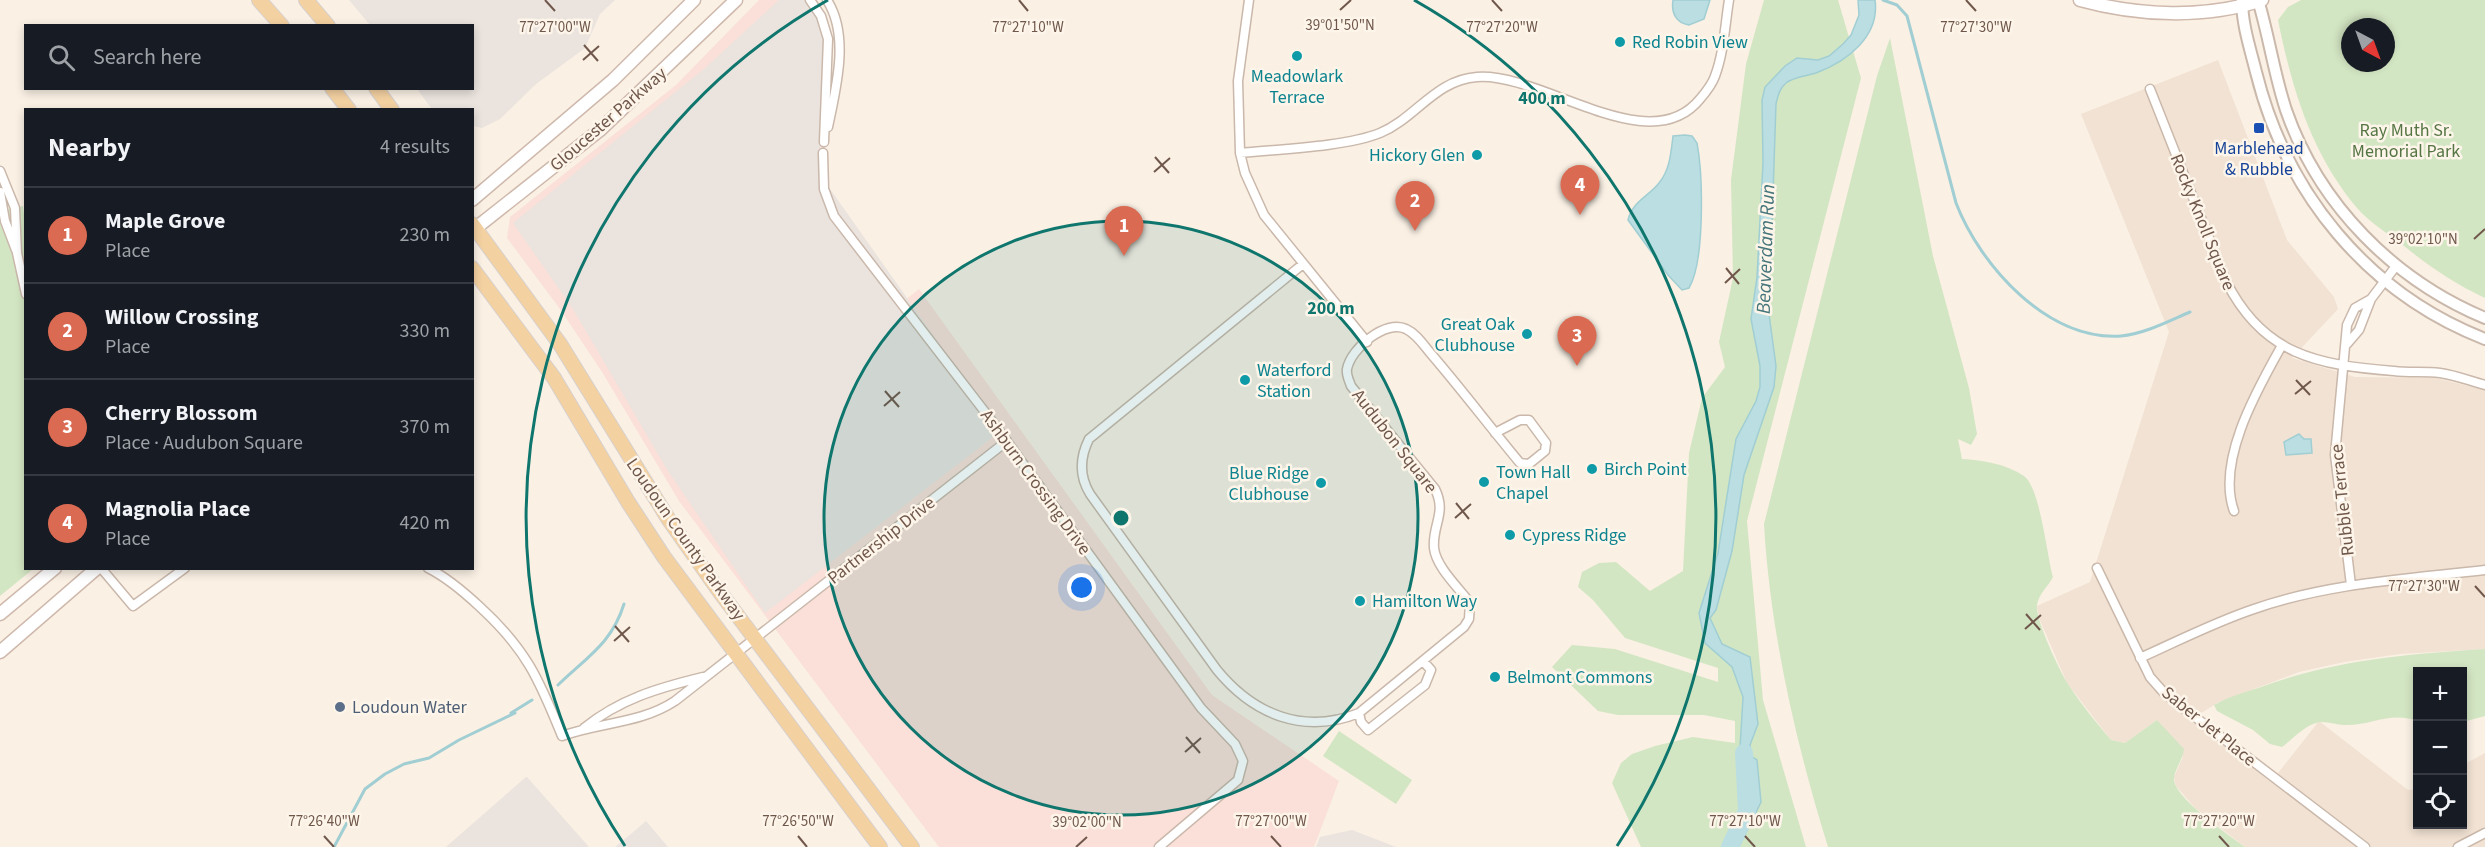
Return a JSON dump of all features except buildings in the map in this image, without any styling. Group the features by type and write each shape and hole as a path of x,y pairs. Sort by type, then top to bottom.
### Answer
{"main road":[{"path":"259,0 280,24"},
{"path":"306,0 326,24"},
{"name":"Gloucester Parkway","path":"474,198 613,80 694,0"},
{"name":"Gloucester Parkway","path":"474,228 601,129 736,0"},
{"path":"2080,0 2125,10 2164,13 2259,0"},
{"path":"334,90 348,108"},
{"path":"377,90 391,108"},
{"name":"Loudoun County Parkway","path":"474,228 560,344 681,538 912,847"},
{"name":"Loudoun County Parkway","path":"474,271 542,360 643,526 880,847"},
{"path":"0,614 53,570"},
{"path":"0,652 95,570"}],"street":[{"path":"810,0 821,15 828,39 824,142 835,93 839,40 837,21 827,0"},
{"path":"1249,0 1238,81 1240,153 1255,200 1264,215 1367,342"},
{"path":"1240,153 1366,138 1398,122 1443,88 1478,77 1499,78 1631,120 1648,123 1665,121 1695,105 1715,78 1729,0"},
{"path":"2259,0 2286,111 2307,158 2346,217 2396,266 2432,292 2485,318"},
{"path":"2242,3 2261,91 2278,142 2290,167 2332,229 2385,281 2442,319 2485,339"},
{"name":"Rocky Knoll Square","path":"2150,89 2233,295 2255,326 2281,347 2309,359 2343,366 2438,373 2485,385"},
{"name":"Ashburn Crossing Drive","path":"823,153 824,189 834,216 1007,441 1201,708 1235,744 1243,761 1238,780 1159,847"},
{"path":"0,171 13,200 17,253 24,285"},
{"path":"0,192 5,221 17,253"},
{"path":"1303,264 1089,439 1082,464 1084,485 1222,676 1268,711 1292,720 1329,722 1359,712 1361,722 1368,730 1430,679 1431,670 1423,661"},
{"name":"Rubble Terrace","path":"2351,585 2335,455 2347,325 2355,308 2371,299 2396,266"},
{"name":"Rubble Terrace","path":"2347,344 2360,330 2371,299"},
{"name":"Audubon Square","path":"1359,712 1464,627 1469,619 1470,603 1438,561 1434,550 1441,501 1435,489 1351,386 1347,366 1351,358 1367,342 1395,325 1407,329 1442,366 1495,433 1520,463 1529,464 1545,451 1546,443 1529,420 1520,420 1495,433"},
{"path":"2234,511 2228,478 2246,414 2281,347"},
{"name":"Partnership Drive","path":"584,728 631,721 662,710 756,639 1007,441"},
{"name":"Saber Jet Place","path":"2097,568 2150,677 2165,694 2365,847"},
{"path":"104,570 133,606 181,570"},
{"path":"432,570 467,594 521,649 541,684 562,736 584,728 599,715 636,695 706,676"},
{"path":"2140,658 2254,608 2351,585 2485,570"},
{"path":"2458,847 2485,833"}],"shaded area":[{"path":"349,0 615,0 600,14 585,48 536,84 500,119 482,128 474,126 474,108 431,108 418,90 474,90 474,24 369,24"},
{"path":"759,0 813,0 831,52 823,188 904,301 919,289 1212,695 1339,781 1314,847 939,847 679,501 602,372 560,309 507,238 510,217 676,85"},
{"path":"779,0 806,0 817,11 830,58 818,172 1001,431 765,613 668,471 573,309 513,223 704,69"},
{"path":"2218,60 2287,240 2334,297 2338,309 2292,358 2355,377 2435,378 2485,390 2485,649 2400,654 2344,662 2299,672 2219,702 2190,720 2271,782 2319,721 2408,790 2413,789 2413,829 2467,829 2467,763 2485,753 2485,847 2245,847 2195,808 2176,786 2174,777 2183,757 2157,720 2125,743 2111,740 2067,683 2039,618 2037,606 2090,582 2169,332 2081,114"},
{"path":"526,777 589,847 446,847"},
{"path":"646,821 668,847 615,847 631,834"},
{"path":"1352,830 1396,847 1316,847 1320,837"}],"green space":[{"path":"1764,0 1838,0 1861,78 1747,521 1763,700 1806,847 1641,847 1612,783 1621,763 1632,754 1693,737 1735,743 1735,721 1704,715 1618,715 1598,711 1552,667 1572,645 1615,649 1718,682 1718,668 1625,638 1593,600 1578,587 1582,572 1599,563 1616,562 1650,591 1683,571 1689,453 1702,398 1725,367 1719,342 1733,278 1731,180 1746,64"},
{"name":"Ray Muth Sr. Memorial Park","path":"2301,0 2485,0 2485,298 2463,287 2423,261 2362,213 2341,187 2315,143 2305,119 2290,71 2278,20 2288,7"},
{"path":"1890,38 1933,256 1969,388 1977,434 1971,445 1958,439 1962,459 2002,466 2024,476 2030,483 2039,507 2053,577 2040,597 2037,612 2064,677 2088,712 2111,740 2125,743 2157,720 2184,749 2174,776 2177,788 2204,816 2245,847 1828,847 1805,768 1786,687 1772,605 1764,524 1877,76"},
{"path":"23,206 24,214 24,570 32,570 0,596 0,211"},
{"path":"2485,649 2485,716 2467,721 2467,667 2413,667 2413,720 2389,718 2354,725 2319,722 2307,727 2282,747 2270,744 2253,730 2217,711 2214,705 2237,695 2316,670 2343,664 2427,653"},
{"path":"1339,731 1412,780 1396,804 1323,756"}],"water":[{"path":"1673,0 1710,0 1704,19 1689,25 1675,17"},
{"path":"1858,0 1875,0 1875,13 1867,36 1859,46 1839,62 1786,83 1780,90 1776,104 1769,314 1776,366 1774,387 1744,475 1732,551 1716,610 1710,618 1722,644 1750,657 1758,724 1750,745 1751,756 1757,760 1761,802 1739,847 1725,847 1744,813 1747,799 1740,748 1743,697 1732,667 1705,643 1699,613 1718,553 1736,439 1756,401 1760,387 1760,366 1751,319 1757,277 1763,163 1762,100 1765,87 1785,66 1797,58 1818,60 1829,56 1843,44 1851,35 1859,15"},
{"path":"1673,136 1692,136 1697,143 1701,175 1701,217 1698,258 1694,275 1689,288 1682,290 1668,275 1628,220 1633,208 1663,178 1669,161"},
{"path":"2299,434 2304,439 2311,439 2312,453 2286,455 2284,442"}],"waterway":[{"path":"1883,0 1897,5 1907,16 1956,203 1967,227 1999,274 2020,295 2043,312 2067,326 2094,334 2121,336 2139,333 2190,312"},
{"path":"558,685 597,649 613,629 624,604"},
{"path":"511,713 532,700"},
{"path":"334,847 365,789 385,774 404,764 429,758 459,740 515,713"},
{"name":"Beaverdam Run","path":"1730,847 1747,811 1744,753"}],"place":[{"name":"Red Robin View","path":"1620,42"},
{"name":"Meadowlark Terrace","path":"1297,56"},
{"name":"Marblehead & Rubble","path":"2259,128"},
{"name":"Hickory Glen","path":"1477,155"},
{"name":"Magnolia Place","path":"1580,215"},
{"name":"Willow Crossing","path":"1415,231"},
{"name":"Maple Grove","path":"1124,256"},
{"name":"Great Oak Clubhouse","path":"1527,334"},
{"name":"Cherry Blossom","path":"1577,366"},
{"name":"Waterford Station","path":"1245,380"},
{"name":"Birch Point","path":"1592,469"},
{"name":"Town Hall Chapel","path":"1484,482"},
{"name":"Blue Ridge Clubhouse","path":"1321,483"},
{"name":"Cypress Ridge","path":"1510,535"},
{"name":"Hamilton Way","path":"1360,601"},
{"name":"Belmont Commons","path":"1495,677"},
{"name":"Loudoun Water","path":"340,707"}]}
